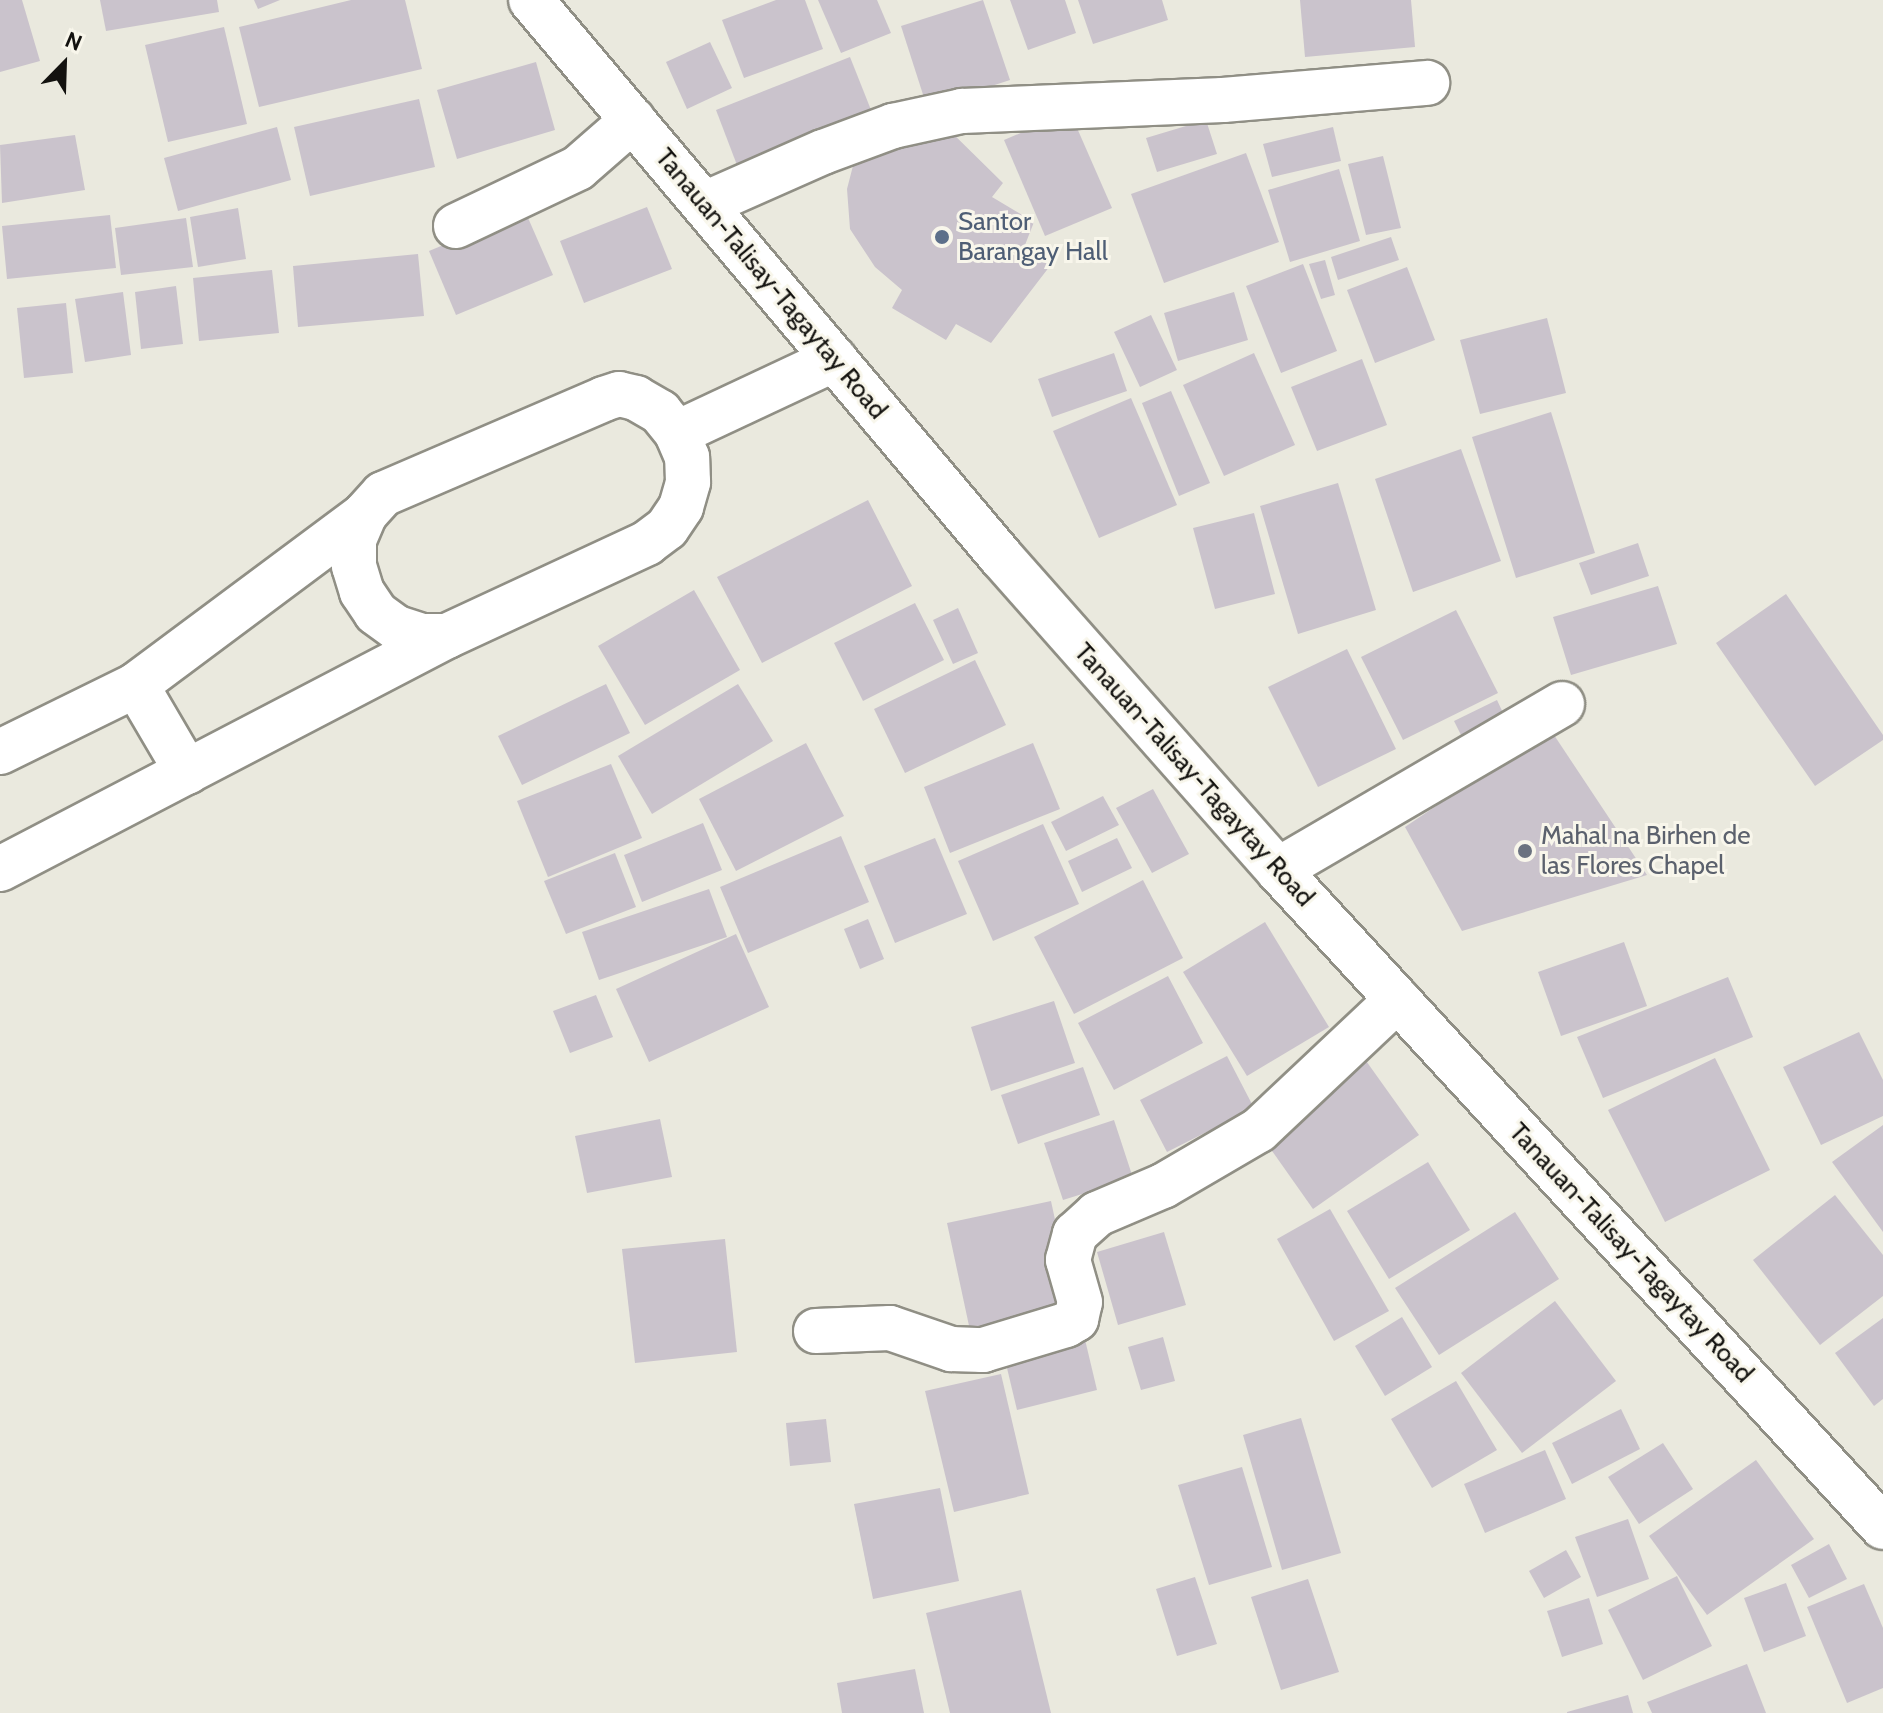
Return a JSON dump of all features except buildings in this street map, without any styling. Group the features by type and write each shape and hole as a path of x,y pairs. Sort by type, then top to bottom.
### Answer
{"main road":[{"name":"Tanauan-Talisay-Tagaytay Road","path":"531,0 1001,557 1278,870 1883,1527"},
{"path":"705,204 823,152 893,126 962,111 1223,100 1427,83"},
{"path":"456,226 578,168 633,120"},
{"path":"677,433 835,359"},
{"path":"0,752 136,685 365,514 383,494 407,482 619,394 636,398 660,412 677,433 687,457 688,482 681,507 667,528 647,543 447,636 0,869"},
{"path":"365,514 354,540 354,566 362,592 376,613 397,628 422,636 447,636"},
{"path":"136,685 187,772"},
{"path":"1278,870 1562,704"},
{"path":"816,1331 890,1328 951,1349 983,1350 1066,1325 1076,1319 1080,1302 1068,1260 1075,1234 1097,1214 1163,1186 1259,1130 1397,1000"}],"place":[{"name":"Santor Barangay Hall","path":"942,237"},
{"name":"Mahal na Birhen de las Flores Chapel","path":"1525,851"}]}
